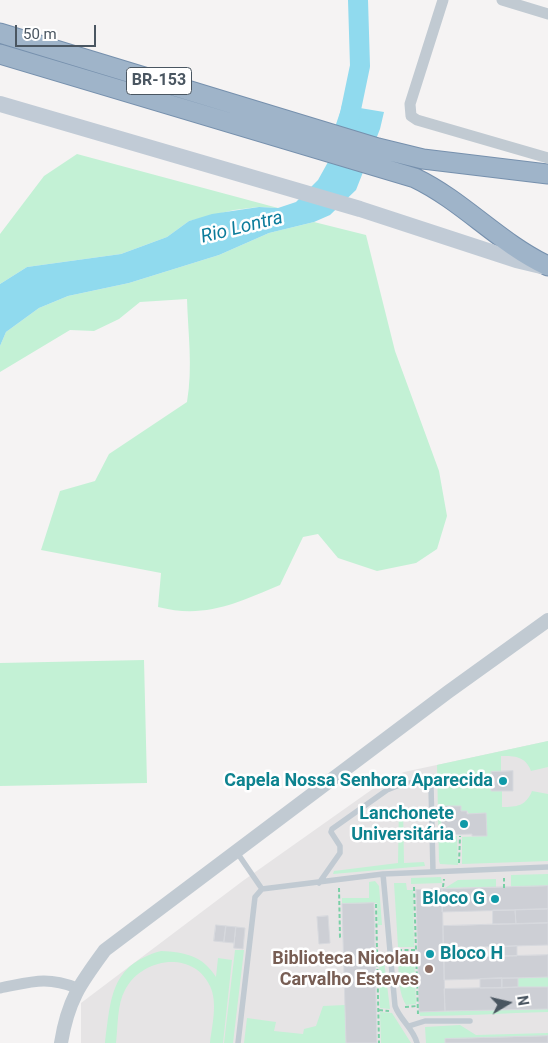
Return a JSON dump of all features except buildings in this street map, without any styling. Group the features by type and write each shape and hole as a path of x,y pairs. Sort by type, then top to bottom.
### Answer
{"highway":[{"name":"BR-153","path":"0,33 315,138 375,156 432,186 495,234 548,267"},
{"name":"BR-153","path":"0,54 315,138"},
{"name":"BR-153","path":"375,156 423,159 548,174"}],"main road":[{"path":"0,104 294,189 516,260 548,267"}],"street":[{"path":"443,0 410,104 411,116 417,120 548,158"},
{"path":"502,0 548,14"},
{"path":"61,1043 66,1014 77,988 105,950 448,692 548,620"},
{"path":"0,988 47,980 58,980 77,988"}],"lane":[{"path":"319,883 340,853 340,846 331,832 332,829 387,790 402,784 426,781 431,786 433,872"},
{"path":"236,851 262,889"},
{"path":"238,1043 255,897 262,889 383,874 548,868"},
{"path":"383,874 395,1006 409,1026 417,1043"},
{"path":"409,1026 420,1022 470,1021"}],"path":[{"path":"459,871 460,836"},
{"path":"504,877 504,888"},
{"path":"339,880 340,937 343,937"},
{"path":"414,887 417,1006 420,1022"},
{"path":"376,904 379,1043"},
{"path":"396,950 417,949"},
{"path":"405,1007 417,1006"},
{"path":"378,1010 391,1011"}],"shaded area":[{"path":"548,741 548,1043 81,1043 81,1003 244,880 384,781 404,772"}],"green space":[{"path":"77,154 278,208 259,207 234,210 189,221 167,237 121,254 27,267 0,284 0,234 44,176"},
{"path":"314,222 366,235 395,351 439,471 447,516 437,549 416,563 377,571 338,558 318,534 303,537 280,585 235,603 206,610 191,611 158,607 161,573 41,550 60,491 95,481 109,454 187,402 190,363 187,299 140,302 119,319 94,331 70,330 0,372 0,346 6,332 39,308 68,296 129,283 219,255 269,233"},
{"path":"144,660 147,783 0,786 0,663"},
{"path":"548,741 548,767 531,771 526,762 519,758 501,756 501,772 491,772 493,783 491,784 491,791 502,791 502,807 512,807 524,803 532,791 548,794 548,861 462,864 462,837 486,836 467,811 461,811 460,806 446,806 446,814 441,815 442,835 457,836 458,865 440,864 437,765"},
{"path":"399,804 403,807 404,863 424,862 425,866 333,874 334,871 398,863"},
{"path":"548,874 548,886 511,887 511,875"},
{"path":"441,877 442,883 411,884 411,878"},
{"path":"496,879 496,887 445,888 458,880"},
{"path":"375,881 379,886 382,925 378,925 377,903 342,904 342,898 369,898 369,882"},
{"path":"394,883 406,883 407,890 413,890 414,947 398,947"},
{"path":"235,950 244,950 233,1043 224,1043"},
{"path":"161,951 193,956 205,964 216,977 218,958 232,960 223,1043 210,1043 214,1000 210,986 202,974 192,967 180,963 167,962 154,965 133,979 125,990 120,1002 116,1043 105,1043 112,998 122,975 144,957"},
{"path":"398,952 414,952 416,1004 406,1005 403,999 399,979"},
{"path":"379,953 383,953 390,1009 380,1008"},
{"path":"548,977 548,987 518,987 518,978"},
{"path":"345,1005 346,1043 244,1043 247,1018 276,1022 274,1031 303,1034 304,1029 316,1026 323,1006"},
{"path":"548,1009 548,1012 452,1016 420,1016 419,1012"},
{"path":"380,1012 392,1013 411,1043 381,1043"},
{"path":"460,1025 476,1035 548,1033 548,1036 445,1039 445,1043 426,1043 425,1027"}],"water":[{"path":"342,105 384,112 380,129 356,190 330,215 314,222 269,233 219,255 129,283 68,296 39,308 6,332 0,346 0,284 27,267 121,254 167,237 189,221 212,214 259,207 278,208 296,202 318,180 328,162"}],"waterway":[{"name":"Rio Lontra","path":"344,132 350,114 360,66 358,0"}],"place":[{"name":"Capela Nossa Senhora Aparecida","path":"503,781"},
{"name":"Lanchonete Universitária","path":"464,824"},
{"name":"Bloco G","path":"495,899"},
{"name":"Bloco H","path":"430,954"},
{"name":"Biblioteca Nicolau Carvalho Esteves","path":"429,969"}]}
